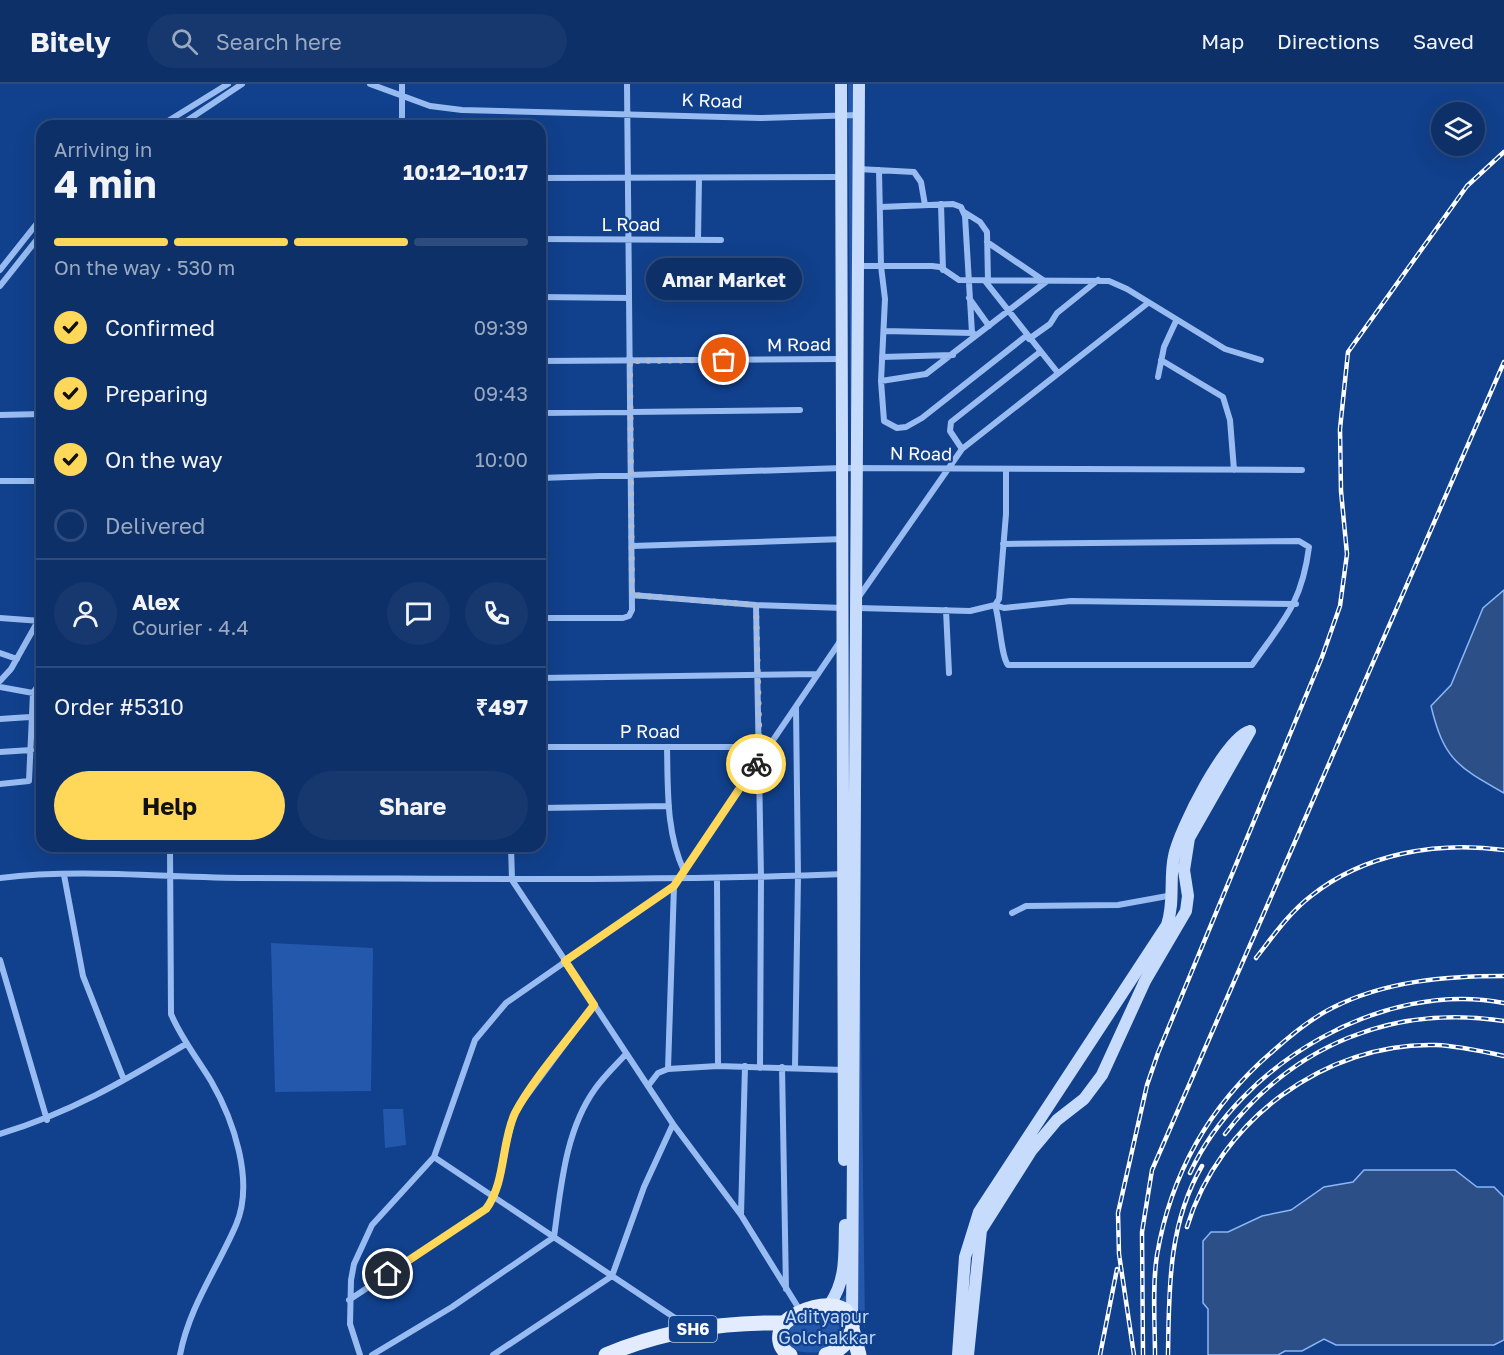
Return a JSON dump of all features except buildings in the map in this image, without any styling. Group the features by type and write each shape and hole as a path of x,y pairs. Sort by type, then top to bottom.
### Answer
{"main road":[{"path":"783,1354 780,1340 784,1323 801,1313 830,1304 846,1311 859,1355"},
{"name":"SH6","path":"606,1355 648,1339 693,1329 751,1323 784,1323"},
{"path":"826,1355 842,1348 850,1338 852,1328"}],"street":[{"path":"170,120 228,84"},
{"path":"188,120 242,84"},
{"name":"K Road","path":"370,84 430,106 462,110 760,118 859,115"},
{"path":"402,84 402,120"},
{"path":"546,618 629,616 632,595 632,546 627,84"},
{"path":"841,84 844,636 850,874"},
{"path":"830,1304 840,1289 843,1277 848,1069 850,874 858,603 859,84"},
{"path":"858,169 914,172 921,182 925,205"},
{"path":"879,170 881,266 885,299 881,381 884,421 890,427 906,427 922,418 1050,324 1054,315 1098,280"},
{"path":"546,178 842,177"},
{"path":"698,240 699,178"},
{"path":"941,204 943,270"},
{"path":"881,207 958,205 984,226 987,242 987,281 1007,311 1058,373"},
{"path":"964,212 967,280 975,333"},
{"path":"0,270 36,225"},
{"name":"L Road","path":"546,239 721,240"},
{"path":"0,285 36,240"},
{"path":"987,242 1046,280"},
{"path":"857,266 932,266 958,280 1098,280 1118,284 1225,349 1261,360"},
{"path":"881,381 926,374 953,355 975,333 989,326 1046,280"},
{"path":"546,297 629,298"},
{"path":"969,297 989,326"},
{"path":"858,603 962,449 997,424 1148,303"},
{"path":"1158,377 1169,332 1176,321"},
{"path":"884,331 975,333"},
{"path":"962,449 950,431 951,422 1040,352"},
{"path":"882,357 953,355"},
{"name":"M Road","path":"546,361 841,359"},
{"path":"1161,360 1223,397 1230,420 1234,470"},
{"path":"546,413 800,410"},
{"path":"0,415 36,414"},
{"name":"N Road","path":"546,478 843,468 1302,470"},
{"path":"858,603 946,610 986,609 995,605 999,599 1006,470"},
{"path":"0,480 36,481"},
{"path":"632,546 857,538"},
{"path":"995,605 1002,630 1004,661 1008,664 1028,666 1252,664 1296,604 1306,571 1309,547 1299,541 1003,544"},
{"path":"632,595 756,605 844,608"},
{"path":"995,605 1004,608 1071,601 1296,604"},
{"path":"756,605 760,747 760,1068"},
{"path":"946,610 949,673"},
{"path":"0,618 36,621"},
{"path":"0,681 36,628"},
{"path":"360,1355 350,1324 354,1264 372,1225 434,1157 475,1040 506,1003 674,886 844,636"},
{"path":"0,653 17,659"},
{"path":"546,678 818,674"},
{"path":"0,687 33,693"},
{"path":"0,784 29,781 30,717 33,693 36,689"},
{"path":"795,1068 798,876 796,706"},
{"path":"0,719 30,717"},
{"path":"958,1355 971,1257 979,1212 1167,925 1173,895 1174,857 1196,803 1230,745 1242,733 1250,731 1190,838 1184,870 1188,896 1186,911 1145,981 1102,1075 1084,1099 1057,1120 1030,1151 981,1230 971,1257 968,1355"},
{"name":"P Road","path":"546,747 760,747"},
{"path":"667,747 672,838 684,871"},
{"path":"0,752 31,750"},
{"path":"546,808 669,806"},
{"path":"170,852 171,1014 186,1044 211,1081 229,1119 240,1161 243,1185 238,1221 188,1323 180,1355"},
{"path":"511,852 512,878 648,1086 741,1215 801,1313"},
{"path":"0,879 64,875 170,878 717,878 850,874"},
{"path":"64,875 83,976 124,1080"},
{"path":"717,878 718,1066"},
{"path":"668,1069 674,886"},
{"path":"1012,913 1026,906 1118,905 1173,895"},
{"path":"0,960 47,1120"},
{"path":"350,1300 486,1209 495,1197 508,1130 516,1110 594,1005"},
{"path":"0,1134 47,1120 89,1101 186,1044"},
{"path":"372,1355 452,1307 554,1237 563,1172 571,1143 595,1089 627,1054"},
{"path":"648,1086 658,1073 668,1069 745,1066 848,1069"},
{"path":"741,1215 745,1066"},
{"path":"782,1067 786,1290"},
{"path":"848,1069 852,1328"},
{"path":"493,1355 612,1276 644,1187 674,1124"},
{"path":"434,1157 693,1329"}],"green space":[{"path":"848,84 854,84 855,462 851,461"},
{"path":"851,477 854,479 865,1329 860,1310 846,1305 835,1307 852,1288 854,1266"},
{"path":"271,943 373,948 371,1091 275,1092"},
{"path":"383,1109 403,1109 406,1145 385,1148"},
{"name":"Adityapur Golchakkar","path":"822,1308 843,1312 848,1335 840,1344 829,1350 815,1352 801,1352 783,1345 784,1328"}],"shaded area":[{"path":"1504,590 1504,793 1475,776 1455,760 1441,739 1431,706 1451,685 1483,608"},
{"path":"1364,1170 1455,1170 1477,1187 1494,1187 1504,1197 1504,1340 1494,1345 1336,1345 1324,1339 1302,1351 1285,1351 1278,1355 1208,1355 1208,1309 1203,1303 1203,1241 1211,1232 1228,1232 1262,1216 1291,1210 1324,1187 1353,1182"}],"railway":[{"path":"1134,1355 1119,1254 1118,1213 1147,1085 1158,1053 1322,657 1340,606 1347,554 1341,491 1340,429 1348,352 1467,186 1504,152"},
{"path":"1143,1355 1142,1232 1152,1170 1504,362"},
{"path":"1256,958 1303,902 1332,881 1355,869 1378,860 1428,849 1454,847 1504,850"},
{"path":"1155,1355 1155,1267 1163,1225 1183,1169 1212,1118 1230,1094 1280,1045 1308,1022 1352,999 1416,982 1460,977 1504,976"},
{"path":"1190,1173 1213,1133 1243,1097 1280,1065 1321,1038 1365,1018 1411,1004 1458,999 1504,1003"},
{"path":"1225,1134 1252,1103 1282,1076 1314,1055 1348,1038 1385,1026 1423,1019 1463,1017 1504,1021"},
{"path":"1187,1227 1202,1189 1224,1153 1251,1122 1282,1095 1317,1073 1355,1057 1395,1048 1436,1045 1504,1056"},
{"path":"1168,1355 1170,1282 1177,1234 1182,1211 1202,1166"},
{"path":"1100,1355 1117,1269"}],"way so far":[{"path":"724,360 630,361 632,595 756,605 760,758 756,764"}],"place":[{"name":"Amar Market","path":"724,360"}],"route":[{"path":"388,1274 486,1209 495,1197 508,1130 516,1110 594,1005 565,961 674,886 756,764"}]}
